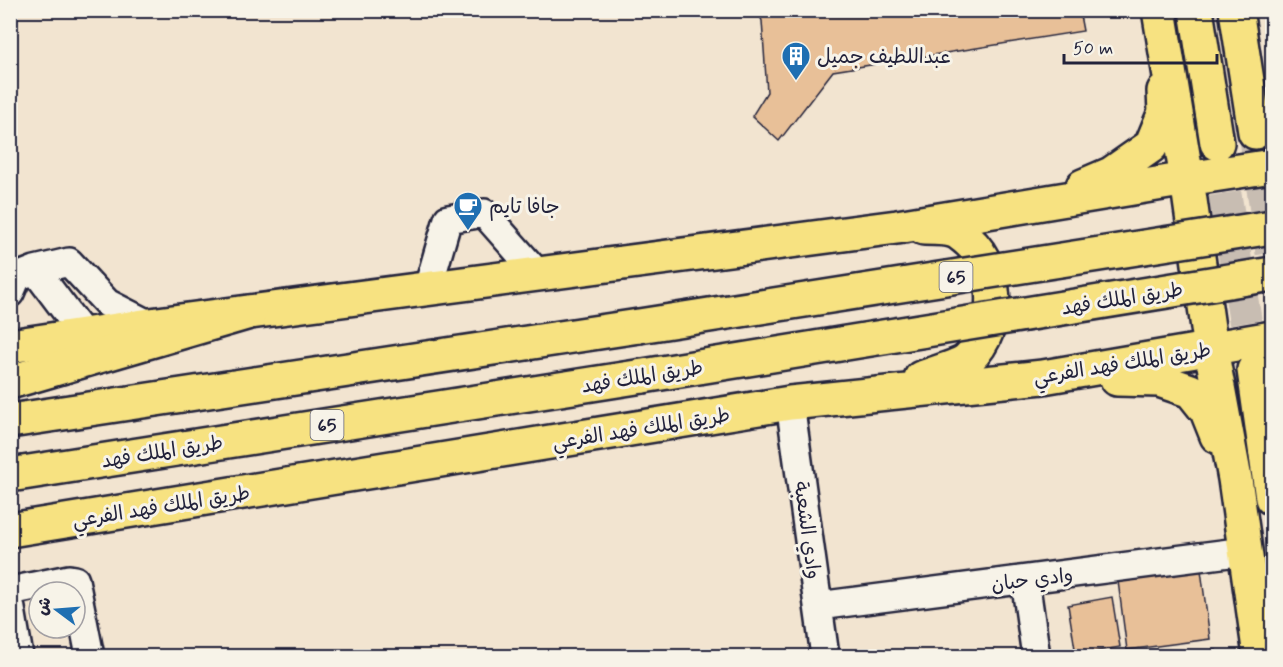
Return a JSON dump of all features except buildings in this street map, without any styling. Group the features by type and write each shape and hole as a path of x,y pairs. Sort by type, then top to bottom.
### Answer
{"main road":[{"path":"1196,10 1217,143"},
{"path":"1236,10 1255,132"},
{"path":"1160,12 1211,349 1235,479 1260,657"},
{"path":"1046,202 1112,174 1151,146 1165,112 1160,12"},
{"path":"10,346 150,325 897,227 1272,166"},
{"path":"874,395 966,361 982,342 991,319 993,295 988,271 977,249 959,232 936,228 897,227"},
{"name":"65","path":"10,421 1272,227"},
{"name":"طريق الملك فهد","path":"10,474 1272,274"},
{"path":"10,382 250,312"},
{"name":"طريق الملك فهد الفرعي","path":"10,530 790,403 1043,377 1272,338"},
{"path":"1254,370 1272,498"},
{"path":"1043,377 1159,380 1191,391 1207,411 1235,479"},
{"path":"10,484 139,454"}],"street":[{"path":"428,288 448,219 484,213 538,274"},
{"path":"30,276 69,262 107,303 150,325"},
{"path":"30,276 87,335"},
{"path":"30,276 87,335"},
{"name":"وادي الشعبة","path":"790,403 825,657"},
{"name":"وادي حبان","path":"818,606 1245,551"},
{"path":"10,591 69,579 75,580 90,657"},
{"path":"1025,580 1036,657"},
{"path":"10,603 19,657"}],"tunnel":[{"path":"1255,132 1272,253"},
{"path":"1217,145 1253,369"}],"place":[{"name":"عبداللطيف جميل","path":"796,82"},
{"name":"جافا تايم","path":"468,232"}]}
